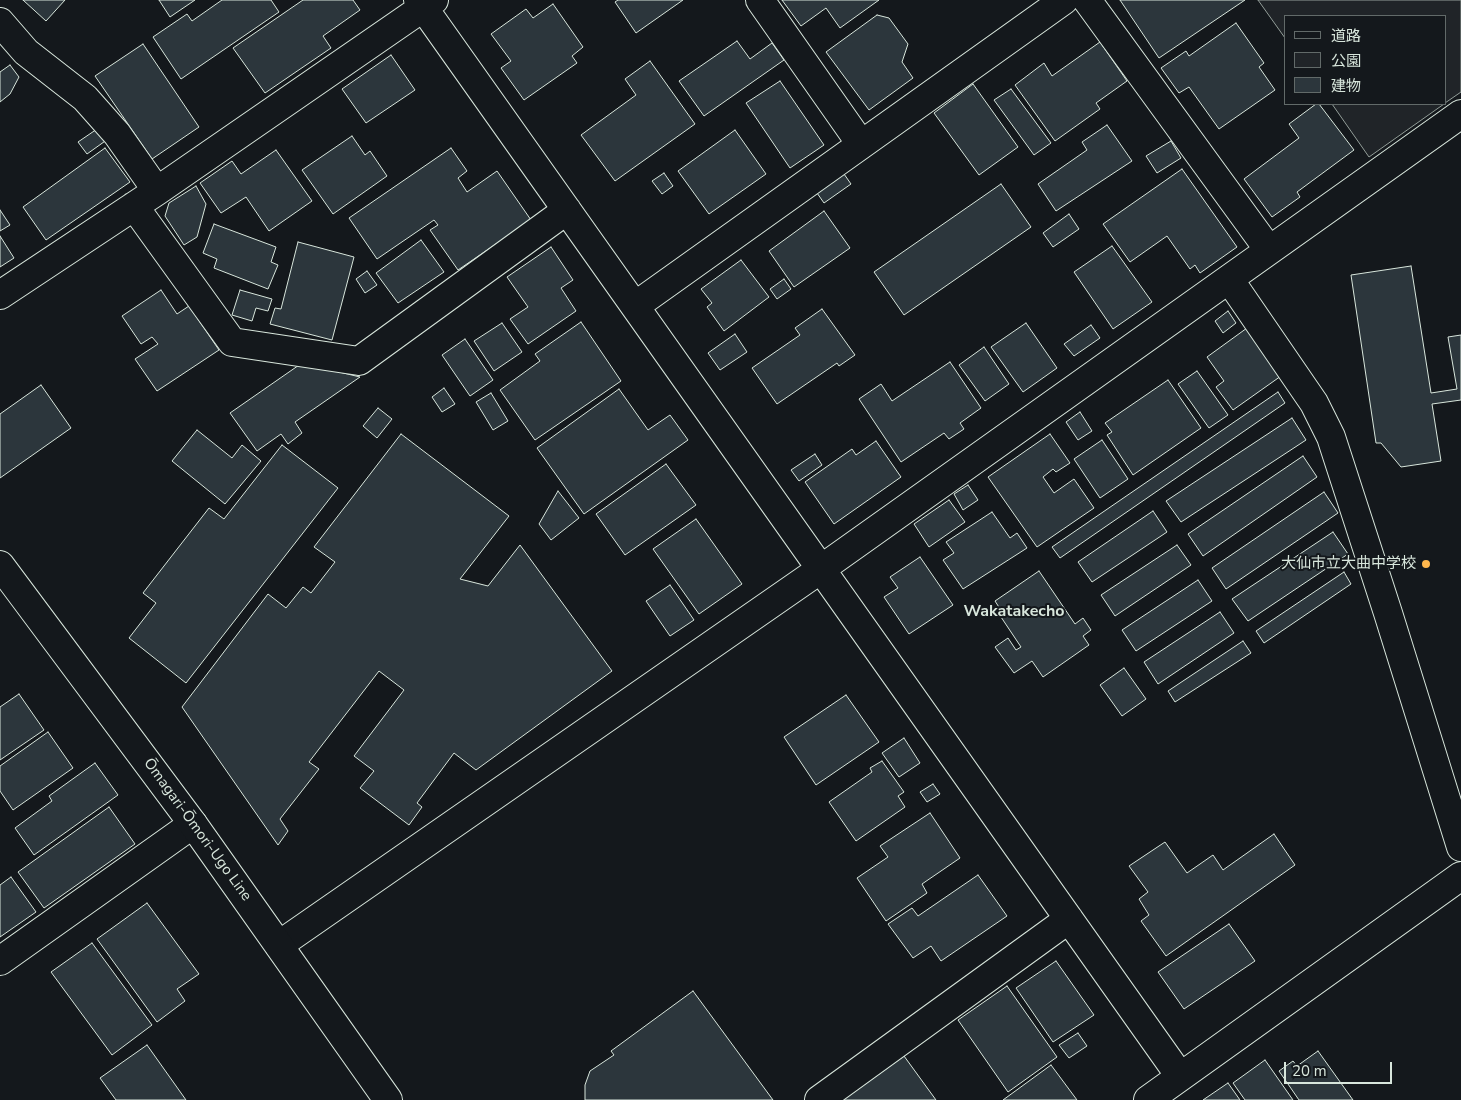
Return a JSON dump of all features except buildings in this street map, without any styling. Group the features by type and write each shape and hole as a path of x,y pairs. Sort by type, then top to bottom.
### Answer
{"street":[{"path":"760,0 861,144"},
{"path":"635,306 1064,0"},
{"path":"1087,0 1269,250"},
{"path":"0,295 157,191 425,3 567,210 1069,919 1163,1092 1461,876"},
{"path":"0,22 26,52 85,98 117,134 157,191"},
{"path":"279,946 821,569 1269,250 1450,132 1461,114"},
{"path":"134,206 232,342 359,360 567,210"},
{"path":"1229,279 1314,403 1331,437 1461,848"},
{"name":"Ōmagari-Ōmori-Ugo Line","path":"0,564 194,824 388,1100"},
{"path":"0,961 194,824"},
{"path":"819,1100 1069,919"}],"green space":[{"path":"1258,0 1461,0 1461,92 1446,102 1446,15 1284,15 1284,37"},
{"path":"1333,105 1443,105 1369,157"}],"place":[{"name":"大仙市立大曲中学校","path":"1426,564"}],"district":[{"name":"Wakatakecho","path":"1014,612"}]}
